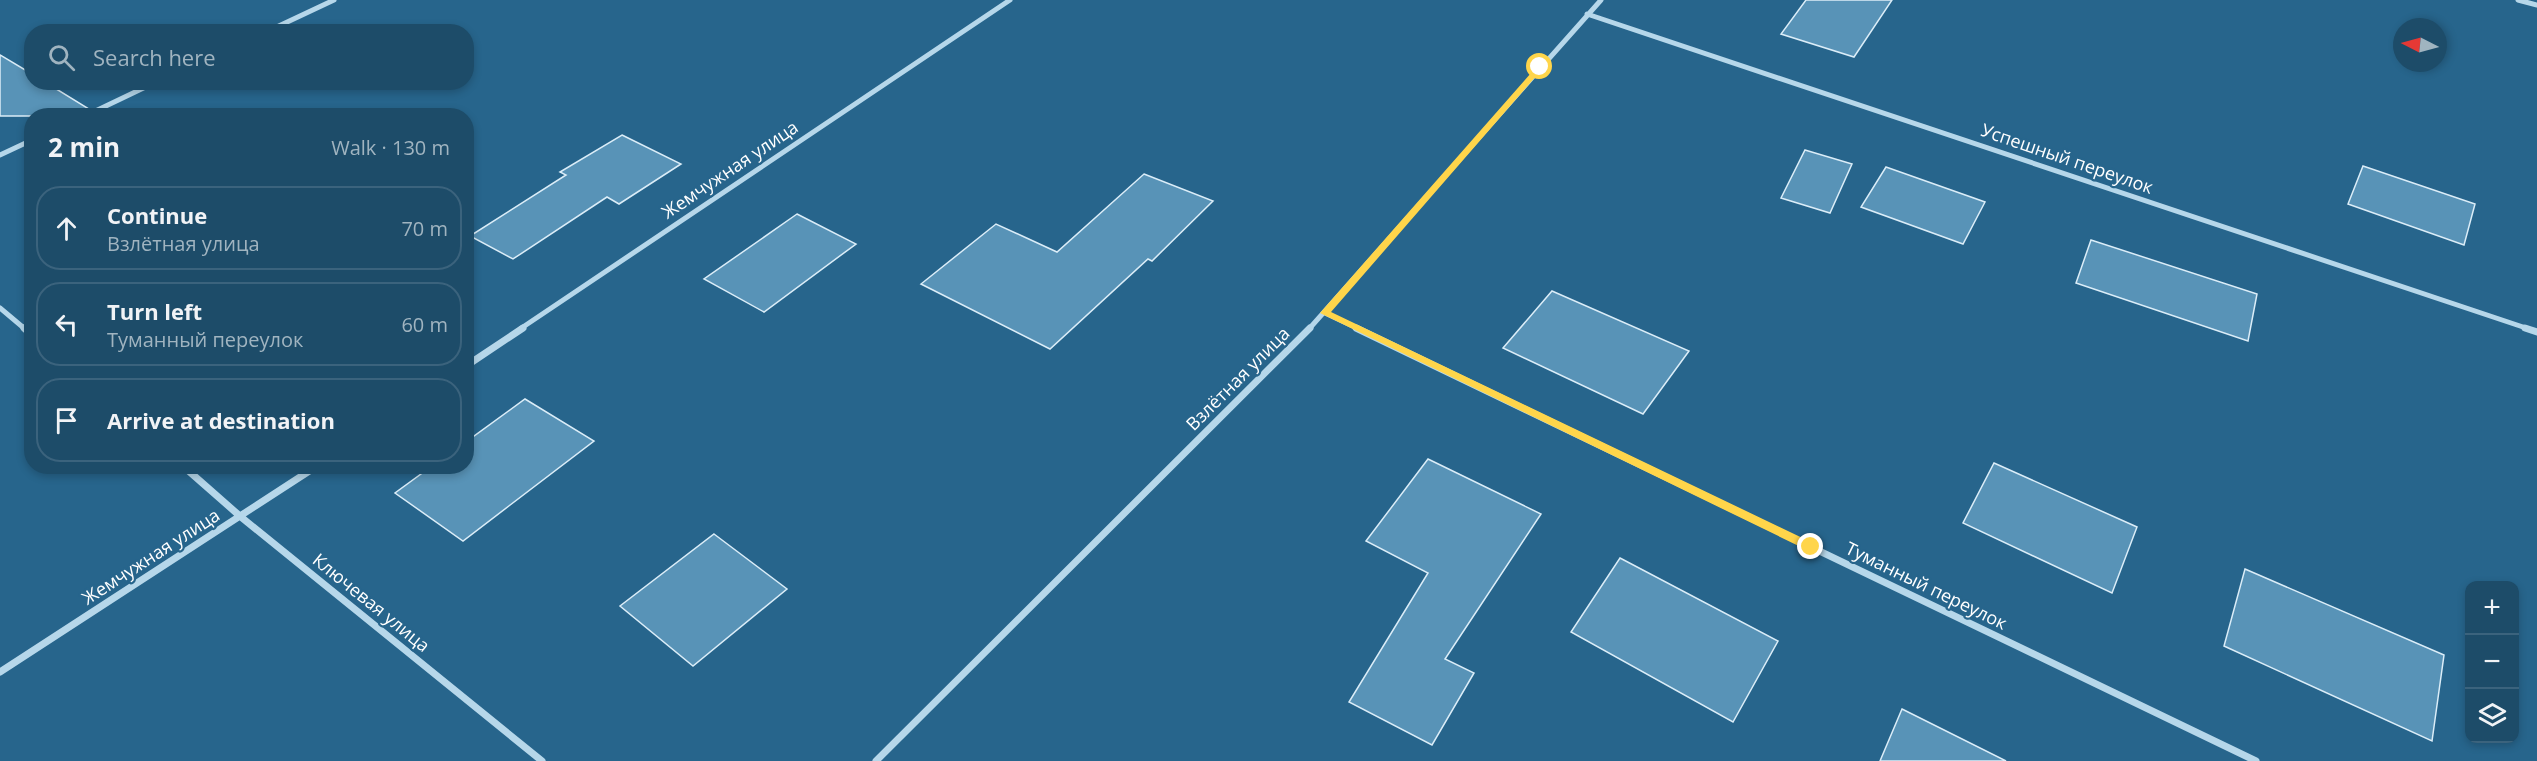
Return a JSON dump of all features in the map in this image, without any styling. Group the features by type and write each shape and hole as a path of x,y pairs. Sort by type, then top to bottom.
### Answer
{"street":[{"path":"283,24 334,0"},
{"name":"Жемчужная улица","path":"474,361 1010,0"},
{"name":"Взлётная улица","path":"876,761 1324,313 1601,0"},
{"path":"2518,0 2537,5"},
{"name":"Успешный переулок","path":"1587,14 2537,332"},
{"path":"102,108 139,90"},
{"path":"0,155 24,144"},
{"path":"0,308 24,328"},
{"name":"Туманный переулок","path":"1324,313 2256,761"},
{"name":"Ключевая улица","path":"192,474 241,517 542,761"},
{"name":"Жемчужная улица","path":"0,672 305,474"}],"building":[{"path":"1806,0 1892,0 1854,57 1781,34"},
{"path":"0,55 24,69 24,90 58,90 87,108 24,108 24,116 0,116"},
{"path":"622,135 681,164 619,204 607,197 513,259 474,238 474,233 566,175 560,172"},
{"path":"1805,150 1852,164 1830,213 1781,198"},
{"path":"2363,166 2475,204 2464,245 2348,204"},
{"path":"1886,167 1985,202 1963,244 1861,207"},
{"path":"1144,174 1213,201 1152,261 1148,259 1050,349 921,284 996,224 1057,252"},
{"path":"797,214 856,244 764,312 704,279"},
{"path":"2091,240 2257,294 2248,341 2076,283"},
{"path":"1552,291 1689,351 1643,414 1503,348"},
{"path":"525,399 594,441 463,541 395,493 421,474 474,474 474,436"},
{"path":"1428,459 1541,514 1445,659 1474,673 1432,745 1349,702 1428,573 1366,541"},
{"path":"1994,463 2137,527 2112,593 1963,523"},
{"path":"714,534 787,589 693,666 620,606"},
{"path":"1620,558 1778,641 1733,722 1571,632"},
{"path":"2245,569 2444,655 2432,741 2224,646"},
{"path":"1902,709 2006,761 1880,761"}],"route":[{"path":"1540,67 1324,313 1811,547"}]}
